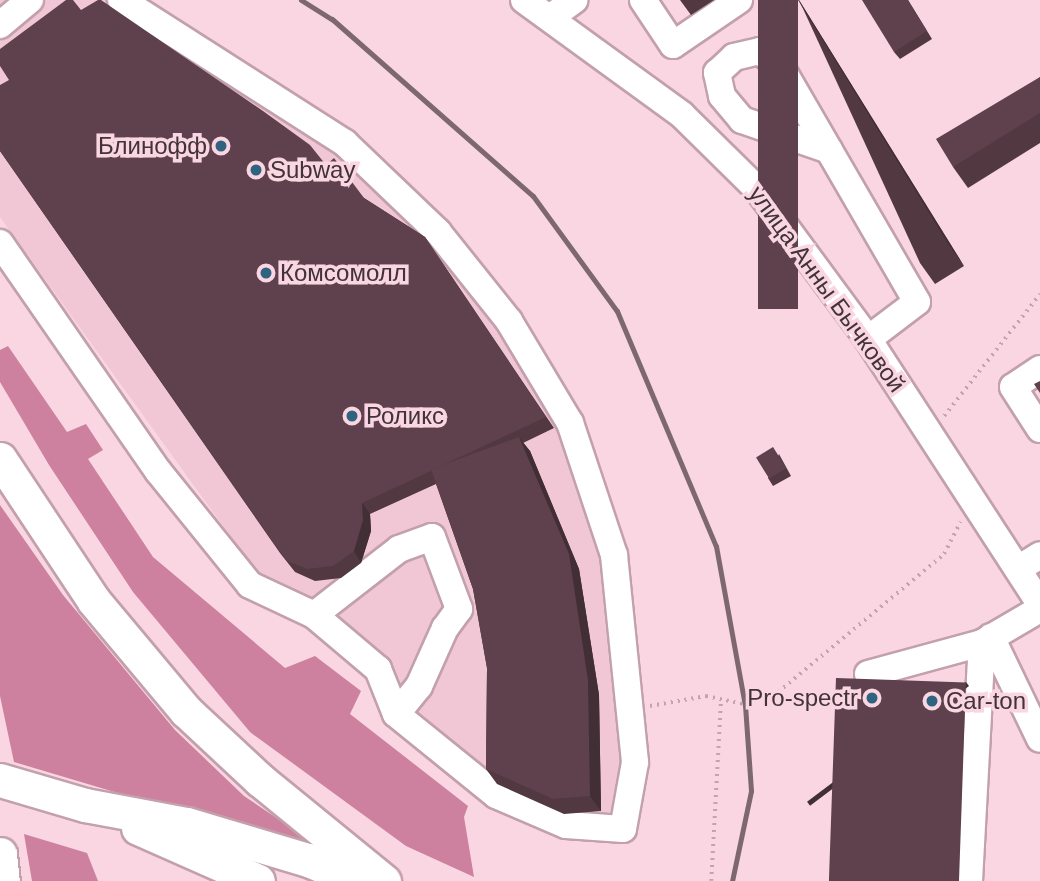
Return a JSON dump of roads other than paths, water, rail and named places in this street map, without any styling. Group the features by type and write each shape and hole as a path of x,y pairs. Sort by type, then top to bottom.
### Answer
{"main road":[{"path":"4,464 94,601 132,650 186,711 260,780 293,804 383,881"},
{"path":"0,780 85,805 187,824 308,860 359,881"},
{"path":"85,805 258,881"},
{"path":"0,854 3,881"}],"street":[{"path":"0,25 30,0"},
{"path":"0,243 158,471 250,585 314,615 378,669 396,714 496,795 566,825 623,829 635,762 614,555 570,424 509,321 438,232 345,143 121,0"},
{"name":"улица Анны Бычковой","path":"524,0 682,114 732,162 781,218 868,339 1040,607"},
{"path":"551,17 574,0"},
{"path":"643,0 673,45 739,0"},
{"path":"829,150 917,302 868,339"},
{"path":"1040,369 1013,387 1040,429"},
{"path":"314,615 399,550 432,537 459,609 444,628 419,686 396,714"},
{"path":"1018,569 1040,555"},
{"path":"868,674 987,640 1040,607"},
{"path":"987,640 1040,738"},
{"path":"969,881 987,640"}],"railway":[{"path":"301,0 332,19 533,196 617,311 716,546 745,705 751,791 732,881"}],"place":[{"name":"Блинофф","path":"221,146"},
{"name":"Subway","path":"256,170"},
{"name":"Комсомолл","path":"266,273"},
{"name":"Роликс","path":"352,416"},
{"name":"Pro-spectr","path":"872,698"},
{"name":"Car-ton","path":"932,701"}]}
